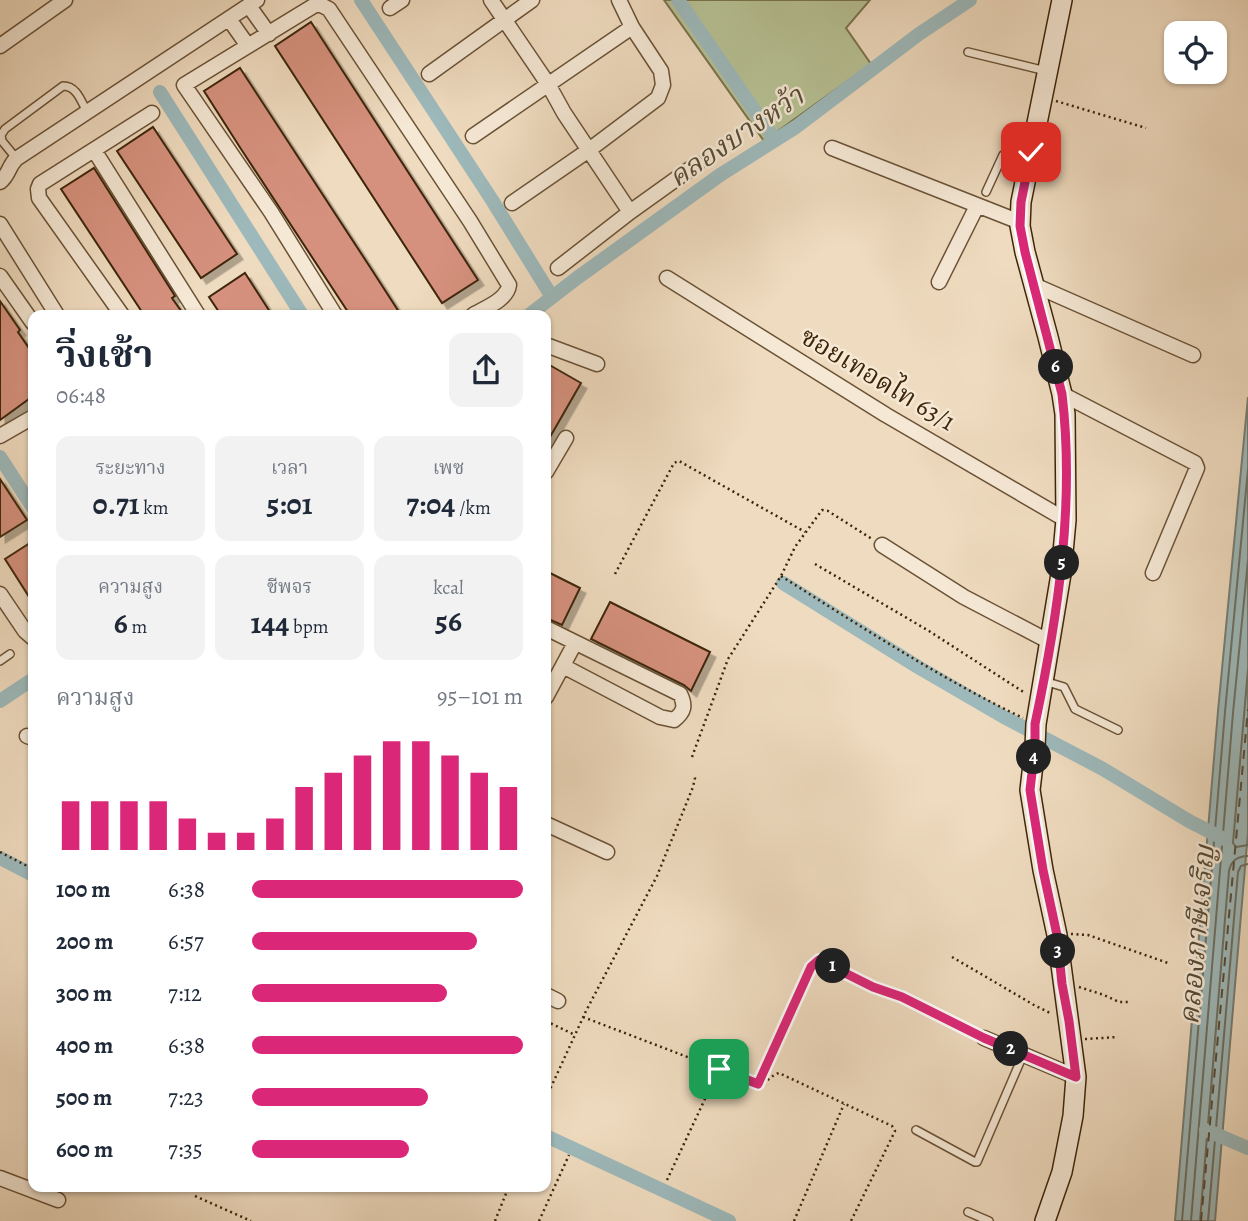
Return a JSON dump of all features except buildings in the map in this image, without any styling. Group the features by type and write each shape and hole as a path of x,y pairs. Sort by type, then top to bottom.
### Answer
{"main road":[{"path":"1045,1221 1062,1172 1073,1116 1076,1077 1057,935 1030,790 1035,733 1061,574 1066,520 1065,414 1020,222 1021,202 1062,0"}],"street":[{"path":"0,46 65,0"},
{"path":"491,0 630,212"},
{"path":"429,74 532,0"},
{"path":"512,202 589,150 658,98 663,85 661,71 632,27 619,0"},
{"path":"0,182 6,177 9,162 253,3 269,34"},
{"path":"332,310 271,212 184,85 315,5 329,9 470,221 509,285 504,296 480,310"},
{"path":"229,19 248,46"},
{"path":"472,136 632,27"},
{"path":"118,310 39,198 38,189 40,184 152,113"},
{"path":"832,148 1020,222"},
{"path":"94,149 195,310"},
{"path":"558,268 697,164"},
{"path":"939,282 977,206"},
{"path":"0,224 52,310"},
{"path":"0,276 28,316"},
{"name":"ซอยเทอดไท 63/1","path":"667,278 887,415 1066,520"},
{"path":"1034,285 1193,355"},
{"path":"551,347 597,364"},
{"path":"1062,394 1195,463 1197,468 1153,573"},
{"path":"5,433 28,420"},
{"path":"551,464 566,438"},
{"path":"882,545 964,597 1050,642"},
{"path":"0,594 28,634"},
{"path":"551,631 680,694 684,702 683,709 674,720 660,717 562,666"},
{"path":"551,687 575,643"},
{"path":"551,826 607,852"},
{"path":"984,1038 1076,1077"},
{"path":"0,1178 28,1189"},
{"path":"37,1192 58,1200"}],"lane":[{"path":"968,52 1048,72"},
{"path":"9,162 1,135 5,129 63,86 75,89 87,112"},
{"path":"986,192 1003,156 1016,150 1031,152"},
{"path":"0,662 10,654"},
{"path":"1044,681 1064,687 1075,709 1118,730"},
{"path":"916,1130 977,1162 1023,1055"},
{"path":"968,1212 989,1221"}],"path":[{"path":"1042,97 1146,128"},
{"path":"615,574 674,463 680,460 805,532"},
{"path":"692,757 728,659 781,576 794,547 822,510 882,545"},
{"path":"815,564 929,631 1040,702"},
{"path":"781,576 1035,733"},
{"path":"551,1087 583,1017 657,876 693,787 694,775"},
{"path":"0,852 28,866"},
{"path":"1057,935 1088,935 1168,963"},
{"path":"952,957 1034,1005 1070,1030 1118,1037"},
{"path":"758,1084 811,967 819,960 984,1038"},
{"path":"1062,984 1104,995 1119,1002 1129,1002"},
{"path":"583,1017 758,1084 779,1073 892,1126 895,1131 850,1221"},
{"path":"551,1023 575,1035"},
{"path":"667,1180 719,1069"},
{"path":"794,1221 844,1104"},
{"path":"539,1221 569,1156"},
{"path":"495,1221 507,1192"},
{"path":"195,1196 251,1221"}],"green space":[{"path":"664,0 870,0 846,28 871,64 764,141"}],"water":[{"path":"1248,397 1248,832 1215,1221 1175,1221 1218,711"}],"waterway":[{"path":"361,0 552,297"},
{"path":"678,0 775,140"},
{"name":"คลองบางหว้า","path":"535,310 720,175 796,127 919,34 970,0"},
{"path":"160,92 299,310"},
{"path":"0,457 28,500"},
{"name":"คลองภาษีเจริญ","path":"783,583 1004,717 1103,769 1224,839"},
{"name":"คลองบางหว้า","path":"0,701 28,682"},
{"path":"0,858 28,872"},
{"path":"1206,1130 1248,1148"},
{"path":"551,1138 729,1221"}],"ferry route":[{"path":"1201,1221 1248,709"}],"route":[{"path":"719,1069 758,1084 811,967 819,960 984,1038 1076,1077 1057,935 1030,790 1035,724 1061,574 1066,520 1065,414 1062,394 1020,226 1021,202 1031,152"}]}
